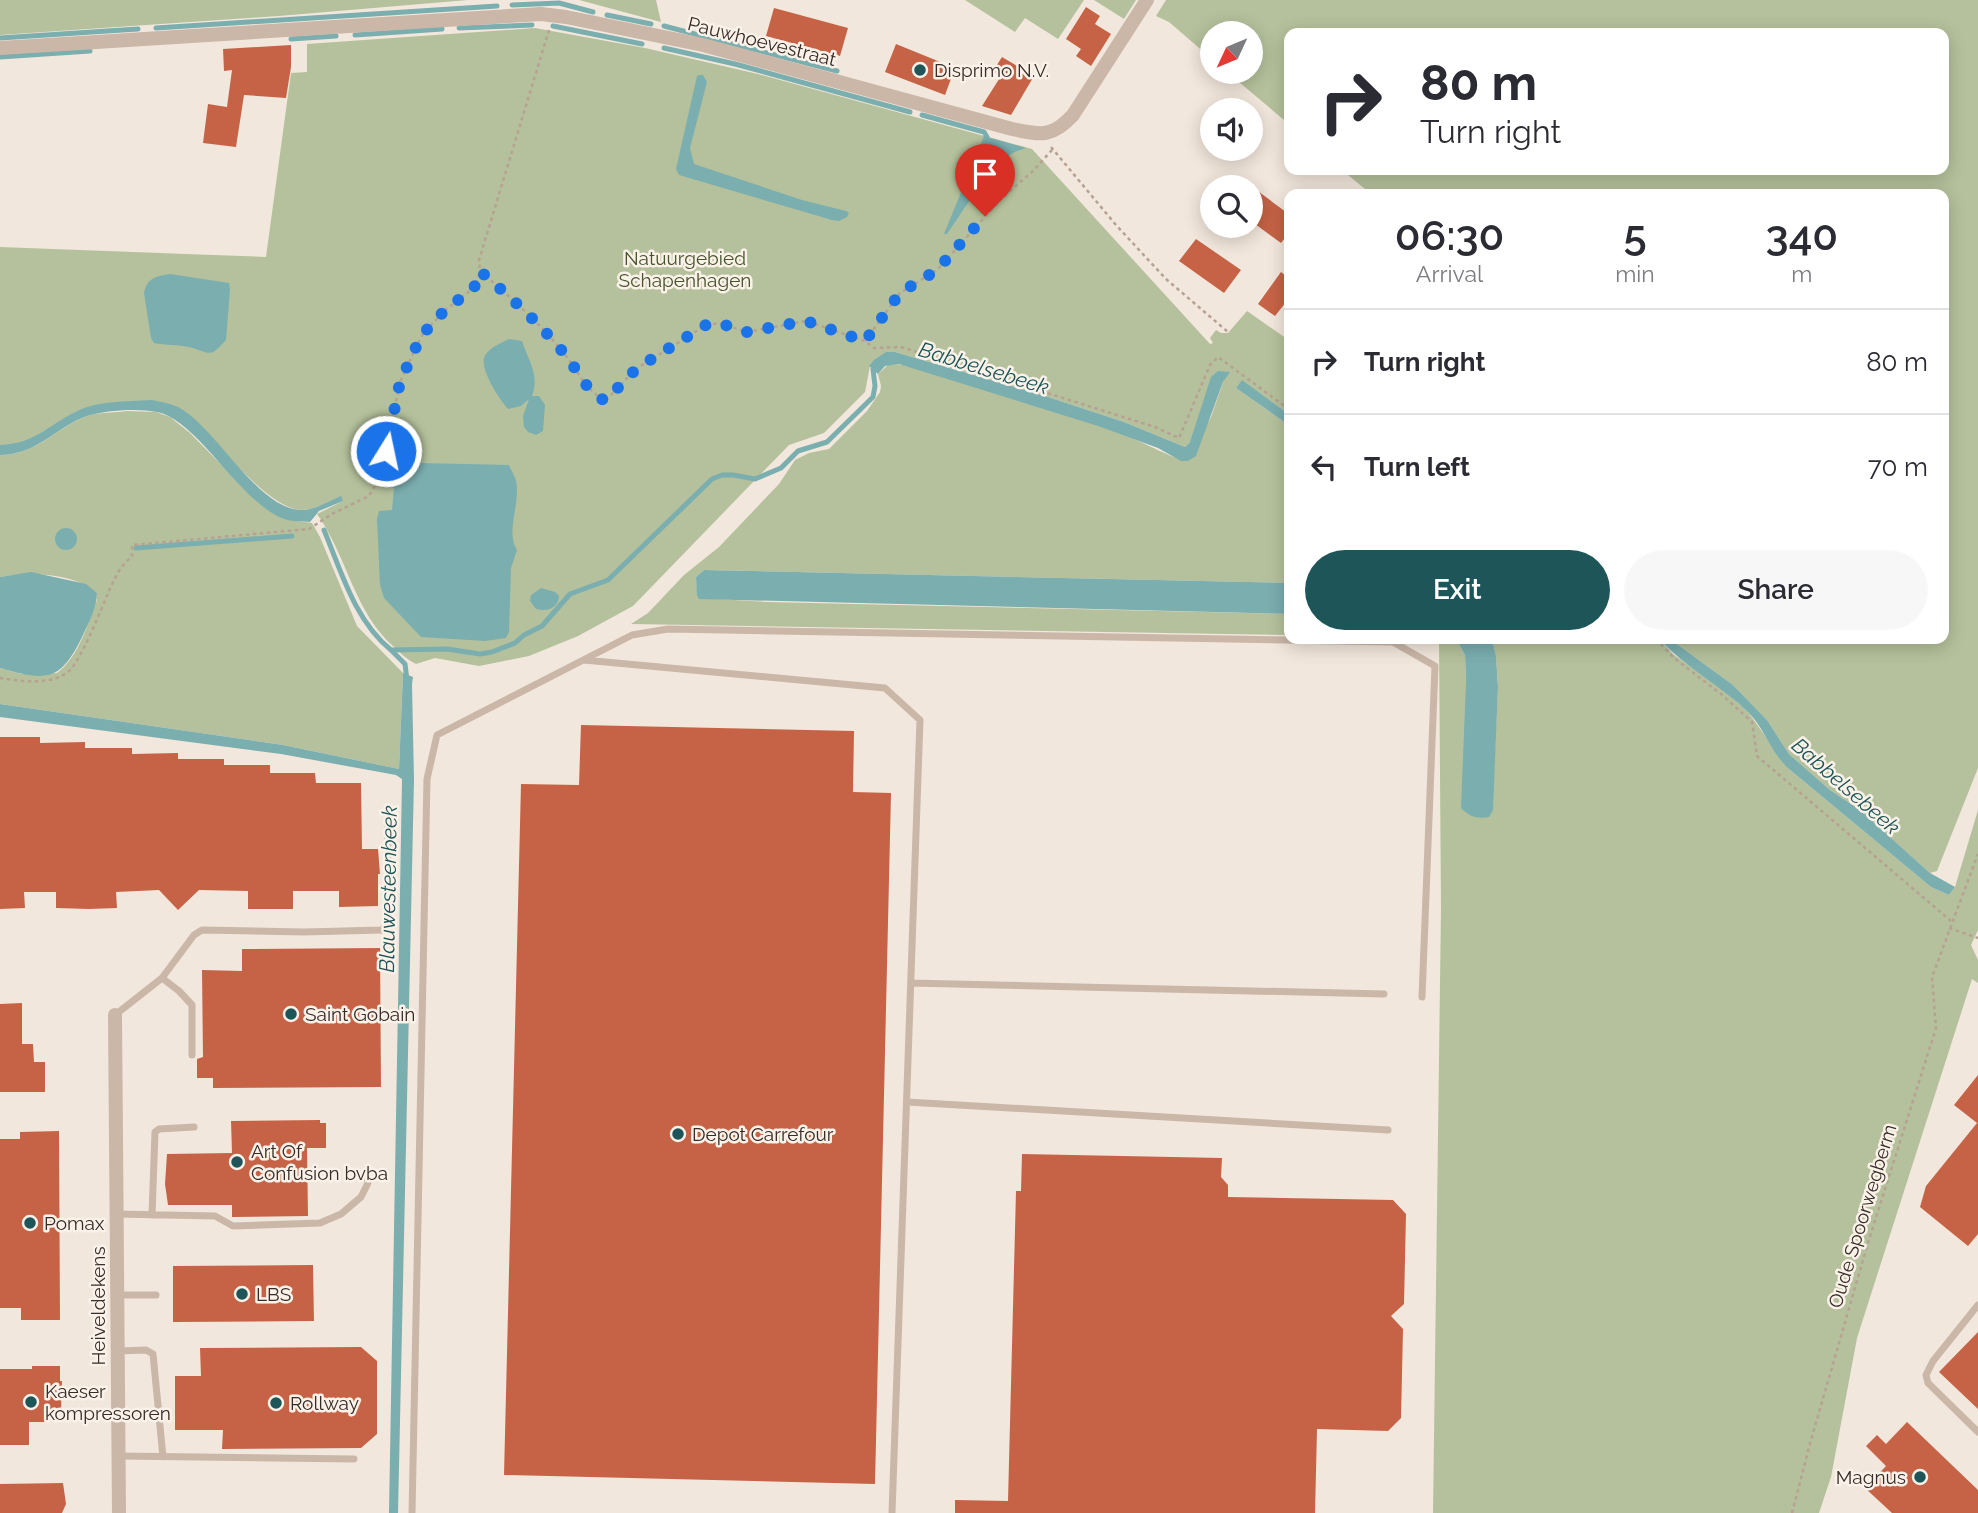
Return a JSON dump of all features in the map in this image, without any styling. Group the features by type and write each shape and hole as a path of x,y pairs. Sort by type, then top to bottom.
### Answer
{"street":[{"path":"1048,134 1058,130 1073,115 1147,0"},
{"name":"Pauwhoevestraat","path":"0,48 529,13 552,15 703,45 1012,129 1048,134"},
{"name":"Heiveldekens","path":"115,1016 119,1513"}],"lane":[{"path":"412,1513 427,779 438,735 632,635 668,629 1284,640"},
{"path":"1397,644 1435,666 1422,998"},
{"path":"584,660 885,688 920,720 892,1513"},
{"path":"115,1016 162,978 194,935 202,930 383,930 388,922 388,818"},
{"path":"162,978 192,1005 192,1055"},
{"path":"911,983 1384,994"},
{"path":"907,1102 1388,1130"},
{"path":"152,1215 155,1132 159,1129 194,1127"},
{"path":"117,1214 215,1216 233,1226 320,1223 341,1214 361,1197 368,1183 367,1175"},
{"path":"117,1295 156,1295"},
{"path":"1978,1306 1933,1361 1926,1375 1928,1383 1978,1432"},
{"path":"118,1351 146,1350 153,1354 163,1457"},
{"path":"119,1456 354,1459"}],"path":[{"path":"0,678 35,682 54,678 70,670 92,632 114,580 125,562 132,557 132,545 309,529 367,497 378,482 400,382 417,345 423,334 445,310 474,288 480,271 479,260 552,15"},
{"path":"1048,134 1052,150 1116,225 1166,279 1228,332"},
{"path":"865,341 900,293 937,270 1001,199 1052,150"},
{"path":"480,271 528,315 566,356 588,390 605,401 636,369 706,325 719,323 747,332 806,321 865,341 874,348 901,347 1155,427 1179,438 1210,365 1218,357 1284,406"},
{"path":"1660,644 1674,659 1721,694 1752,722 1757,756 1952,922"},
{"name":"Oude Spoorwegberm","path":"1792,1513 1867,1246 1936,1028 1932,977 1978,854"},
{"path":"1949,928 1978,938"}],"green space":[{"path":"0,0 468,0 0,35"},
{"path":"579,0 656,0 661,22"},
{"path":"965,0 1084,0 1058,39 1025,18 1015,32"},
{"path":"1094,0 1136,0 1124,19"},
{"path":"1166,0 1978,0 1978,768 1937,871 1930,873 1860,810 1830,790 1789,754 1767,720 1733,685 1677,644 1949,644 1949,189 1365,189 1348,175 1949,175 1949,28 1284,28 1284,120 1263,102 1263,98 1258,98 1241,84 1264,84 1264,21 1200,21 1200,49 1169,22 1156,16"},
{"name":"Natuurgebied Schapenhagen","path":"535,28 645,48 758,74 1032,149 1210,344 1213,343 1210,338 1216,330 1228,333 1247,311 1284,337 1284,411 1242,381 1236,388 1284,422 1284,583 704,570 696,577 698,598 768,602 1284,614 1284,635 631,624 648,613 684,575 719,547 779,484 795,460 809,453 829,449 867,411 880,392 878,374 889,364 918,368 1069,416 1188,461 1211,417 1227,371 1185,447 1124,422 1042,395 895,352 886,352 870,366 865,392 824,433 789,445 633,606 578,636 529,656 479,666 435,658 416,664 402,654 369,618 328,531 317,514 343,501 338,497 307,510 288,507 257,485 186,412 91,406 75,412 31,439 15,445 0,445 0,247 266,257 291,73 307,72 307,44"},
{"path":"126,411 156,412 170,417 190,433 255,499 284,519 312,523 357,626 403,673 399,769 283,745 0,704 0,668 21,674 57,673 65,666 82,639 97,600 97,593 63,577 25,574 0,577 0,455 25,451 87,416"},
{"path":"1439,644 1459,644 1465,655 1466,683 1492,813 1498,687 1493,644 1664,644 1748,712 1789,769 1931,887 1949,895 1955,887 1978,810 1978,930 1971,945 1978,960 1978,983 1972,979 1857,1338 1831,1477 1819,1513 1433,1513 1441,908"}],"water":[{"path":"699,75 703,75 707,82 690,148 694,164 802,200 846,211 849,213 847,217 839,221 832,220 679,175 676,169"},
{"path":"984,136 1026,148 1011,154 994,169 947,234 944,234"},
{"path":"170,274 229,283 226,340 211,353 189,347 154,343 151,338 145,288 153,279"},
{"path":"509,339 522,341 534,374 532,396 539,396 545,405 543,431 536,435 524,427 523,416 529,399 521,406 508,409 486,374 486,354"},
{"path":"886,352 895,352 1042,395 1124,422 1185,447 1190,442 1211,377 1218,371 1230,372 1223,382 1196,456 1188,461 1181,461 1158,448 1098,426 899,364 885,366 878,374 869,366"},
{"path":"1242,380 1284,411 1284,422 1236,388"},
{"path":"152,400 178,407 192,417 253,482 284,506 305,510 341,496 343,501 319,511 310,522 284,519 267,510 251,496 187,429 172,418 157,412 122,410 87,416 36,446 13,454 0,455 0,445 31,438 84,408 113,402"},
{"path":"419,463 509,465 517,490 512,535 517,550 511,568 509,632 506,638 485,641 421,637 384,598 380,585 377,519 379,511 392,510 394,488 384,487 390,469"},
{"path":"66,528 74,531 77,539 74,547 66,550 58,547 55,539 58,531"},
{"path":"704,570 1284,583 1284,614 699,599 696,577"},
{"path":"31,572 86,584 97,593 92,614 68,662 51,674 42,676 0,668 0,577"},
{"path":"541,588 559,596 551,608 536,609 530,601 531,595"},
{"path":"1459,644 1493,644 1496,656 1498,687 1493,810 1489,817 1481,818 1474,817 1461,808 1465,655"},
{"path":"1665,644 1677,644 1733,685 1767,720 1789,754 1830,790 1860,810 1930,873 1955,887 1949,895 1931,887 1789,769 1777,756 1748,712"},
{"path":"403,673 413,677 414,779 398,1513 389,1513 402,779 396,775 281,754 0,717 0,704 283,745 399,769"}],"building":[{"path":"1086,7 1100,16 1095,24 1111,34 1091,66 1076,56 1081,49 1066,39"},
{"path":"774,8 848,28 840,56 766,36"},
{"name":"Disprimo N.V.","path":"896,44 955,68 945,95 885,72"},
{"path":"291,45 286,98 244,95 236,147 203,143 208,104 227,107 232,70 224,71 223,49"},
{"path":"1002,57 1034,76 1011,115 982,106 1001,76 993,71"},
{"path":"1263,195 1284,211 1284,239 1281,243 1263,230"},
{"path":"1196,239 1241,270 1224,293 1179,261"},
{"path":"1281,272 1284,274 1284,305 1275,316 1258,304"},
{"name":"Depot Carrefour","path":"581,725 854,731 853,792 891,793 875,1484 504,1475 521,784 579,785"},
{"path":"0,737 40,737 40,743 85,742 85,748 132,748 132,754 178,753 178,759 224,759 224,765 270,765 270,773 315,773 316,783 361,783 362,849 378,849 378,906 339,907 339,891 293,891 293,909 248,909 248,891 199,890 178,910 159,890 116,892 117,908 89,909 56,908 56,892 24,892 25,908 0,909"},
{"name":"Saint Gobain","path":"380,948 381,1087 213,1088 213,1078 197,1078 197,1059 203,1057 202,970 242,971 242,949"},
{"path":"22,1003 22,1044 33,1044 34,1062 45,1062 45,1092 0,1092 0,1004"},
{"path":"1978,1075 1978,1234 1968,1246 1920,1207 1926,1186 1977,1123 1954,1105"},
{"name":"Art Of Confusion bvba","path":"320,1120 320,1123 326,1123 326,1148 307,1148 308,1216 232,1217 232,1205 168,1205 165,1184 167,1154 232,1153 231,1121"},
{"name":"Pomax","path":"59,1131 60,1320 21,1320 21,1308 0,1308 0,1139 20,1139 20,1132"},
{"path":"1022,1154 1222,1158 1221,1177 1228,1185 1228,1197 1393,1200 1406,1214 1404,1304 1391,1316 1403,1329 1401,1418 1388,1431 1317,1429 1315,1513 955,1513 955,1500 1008,1501 1016,1191 1021,1191"},
{"name":"LBS","path":"313,1265 314,1321 173,1322 173,1266"},
{"path":"1978,1332 1978,1409 1939,1372"},
{"name":"Rollway","path":"361,1347 377,1361 377,1434 361,1448 222,1449 223,1430 175,1430 175,1376 201,1376 200,1348"},
{"name":"Kaeser kompressoren","path":"32,1366 60,1366 61,1411 48,1411 48,1422 29,1422 29,1445 0,1445 0,1369 32,1369"},
{"name":"Magnus","path":"1907,1422 1978,1490 1978,1513 1892,1513 1865,1488 1886,1466 1866,1446 1877,1435 1886,1444"},
{"path":"63,1483 66,1504 62,1513 0,1513 0,1484"}],"waterway":[{"path":"512,5 559,3 593,12"},
{"path":"156,28 497,6"},
{"path":"607,15 651,24"},
{"path":"459,28 532,25"},
{"path":"553,26 642,44"},
{"path":"664,26 837,71"},
{"path":"0,38 138,29"},
{"path":"355,35 442,29"},
{"path":"291,39 336,36"},
{"path":"664,48 735,64 910,112"},
{"path":"0,57 90,51"},
{"path":"922,115 984,132 987,137"},
{"name":"Babbelsebeek","path":"324,530 358,610 378,638 391,650 447,649 480,654 492,652 515,643 542,626 570,594 608,580 712,479 722,475 755,479 781,468 798,451 827,442 873,397 873,369 877,364"},
{"path":"136,548 292,536"},
{"name":"Blauwesteenbeek","path":"392,651 405,664 407,680"}],"place":[{"name":"Disprimo N.V.","path":"920,70"},
{"name":"Saint Gobain","path":"291,1014"},
{"name":"Depot Carrefour","path":"678,1134"},
{"name":"Art Of Confusion bvba","path":"237,1162"},
{"name":"Pomax","path":"30,1223"},
{"name":"LBS","path":"242,1294"},
{"name":"Kaeser kompressoren","path":"31,1402"},
{"name":"Rollway","path":"276,1403"},
{"name":"Magnus","path":"1920,1477"}],"route":[{"path":"386,451 400,382 417,345 423,334 445,310 474,288 480,271 528,315 566,356 588,390 605,401 636,369 706,325 719,323 747,332 806,321 865,341 900,293 937,270 985,216"}]}
